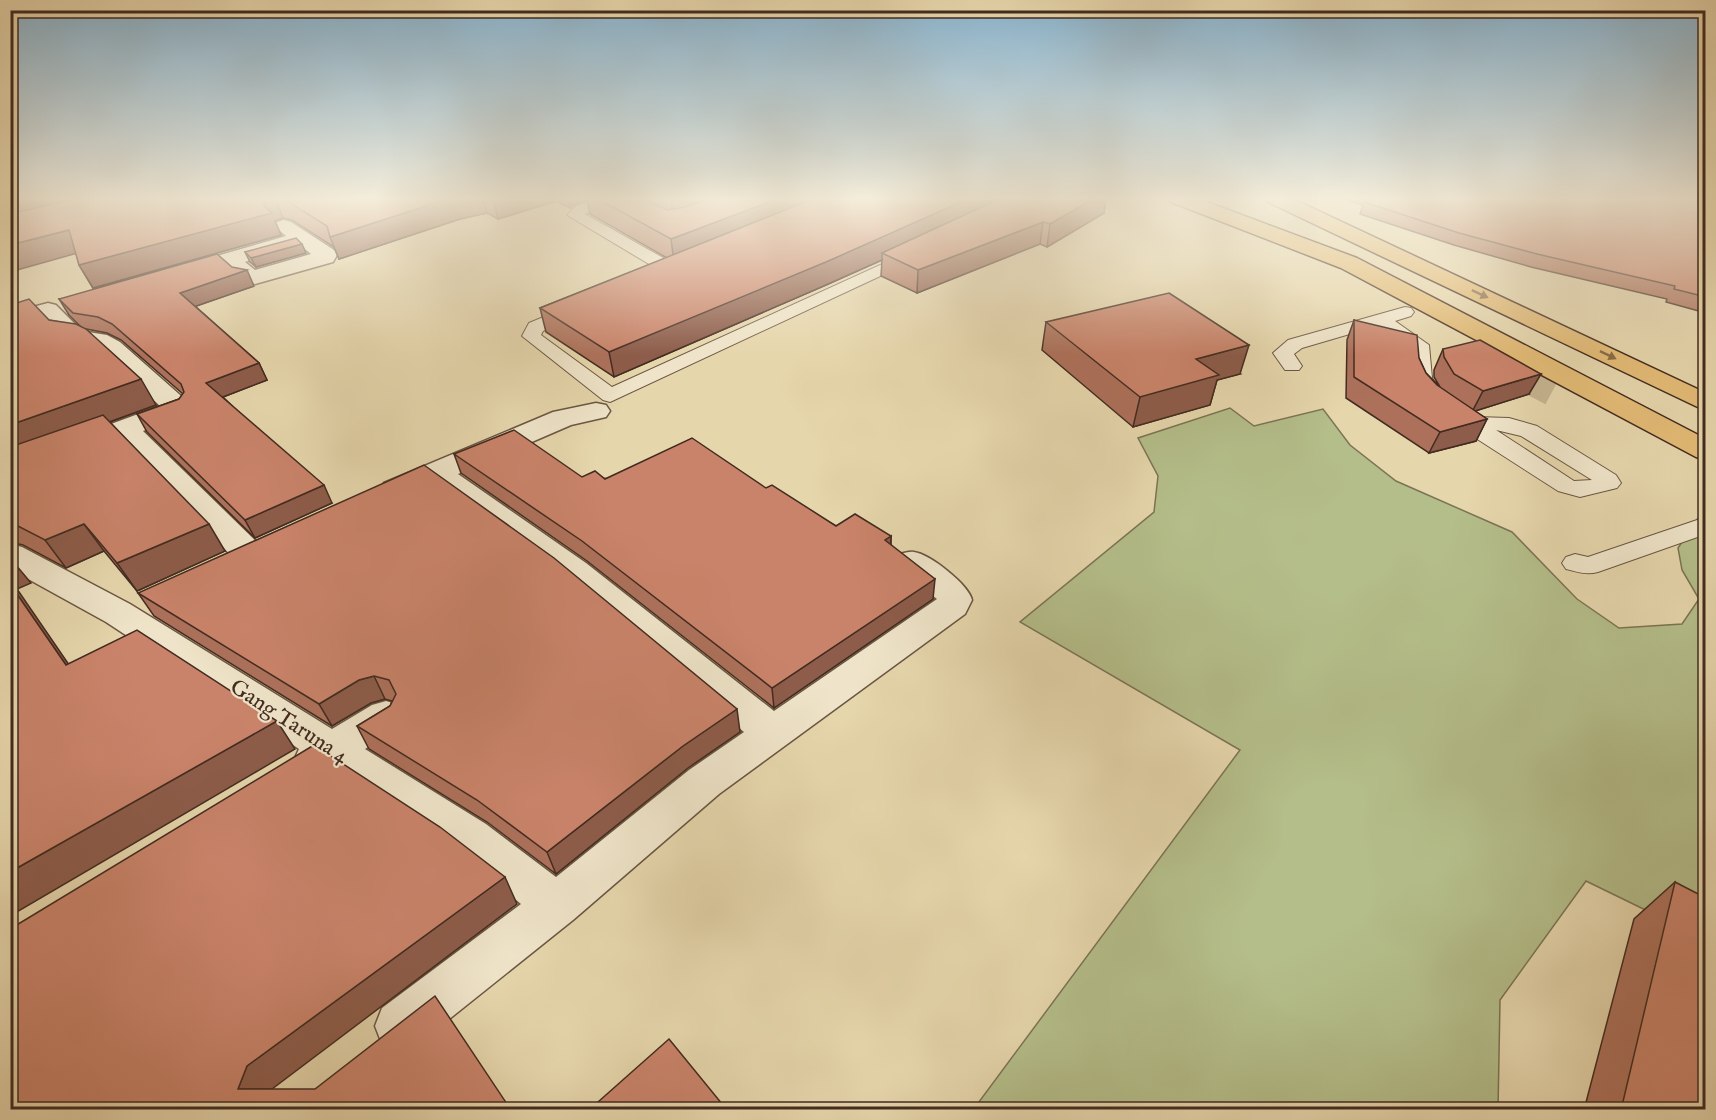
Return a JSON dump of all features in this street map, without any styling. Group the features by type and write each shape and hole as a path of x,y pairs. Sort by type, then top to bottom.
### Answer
{"highway":[{"path":"1287,250 1481,354"},
{"path":"1315,250 1349,263 1706,451"},
{"path":"1345,250 1573,364 1706,436"},
{"path":"1385,250 1706,403"},
{"path":"1552,393 1706,472"}],"street":[{"path":"162,279 262,250"},
{"path":"10,320 60,307 75,338 98,340 111,347 178,406 176,410 10,471"},
{"path":"371,501 563,418 596,411"},
{"path":"124,428 252,557"},
{"path":"435,472 574,571 773,733"},
{"path":"222,571 281,543"},
{"name":"Gang Taruna 4","path":"10,555 135,609 331,749 471,838 557,905"},
{"path":"368,1051 557,905 704,782 953,605 954,594 912,562"},
{"path":"283,780 386,716"}],"lane":[{"path":"637,250 675,272"},
{"path":"592,304 536,327 531,336 610,396 923,250"},
{"path":"654,280 696,263"},
{"path":"1292,366 1283,353 1295,344 1405,312"},
{"path":"1378,318 1419,345 1422,378 1428,392 1468,423 1566,486 1580,490 1609,483 1608,480 1529,431 1509,424 1468,423"},
{"path":"1575,563 1589,566 1706,525"}],"green space":[{"path":"1230,408 1254,426 1323,409 1350,445 1396,481 1512,532 1577,599 1619,628 1682,624 1699,599 1682,570 1678,548 1700,515 1705,516 1705,939 1586,881 1500,1000 1498,1109 973,1110 1240,750 1020,622 1154,512 1158,476 1138,438"}],"building":[{"path":"75,250 134,250 79,265"},
{"path":"251,250 279,250 251,258 245,252"},
{"path":"684,250 852,250 609,352 540,308"},
{"path":"888,250 969,250 918,270 882,253"},
{"path":"1523,250 1706,250 1706,297 1674,289 1675,286"},
{"path":"217,254 232,267 247,270 180,293 259,363 206,383 324,485 245,520 137,414 179,399 184,392 181,384 112,324 98,317 73,313 59,299"},
{"path":"1169,293 1249,345 1196,359 1219,375 1140,397 1046,322"},
{"path":"29,299 49,320 76,324 86,329 141,379 10,425 10,305"},
{"path":"1354,320 1417,335 1419,358 1426,373 1437,385 1487,419 1440,432 1354,377"},
{"path":"1480,340 1541,374 1483,391 1454,374 1444,357 1443,349"},
{"path":"103,415 209,524 117,563 84,524 45,540 10,522 10,447"},
{"path":"514,430 582,477 595,471 605,479 692,438 766,488 772,485 836,526 855,514 891,536 885,540 935,579 772,688 582,541 454,454"},
{"path":"424,465 554,558 737,709 683,746 547,852 477,800 357,726 390,706 396,694 389,680 374,676 359,680 319,704 138,593"},
{"path":"10,584 66,665 137,630 277,721 10,872"},
{"path":"314,745 440,827 505,877 247,1066 238,1089 315,1089 435,996 511,1110 10,1110 10,929"},
{"path":"1675,882 1706,898 1706,1110 1621,1110"},
{"path":"669,1039 727,1110 589,1110"}],"tunnel":[{"path":"1496,362 1552,392"}]}
